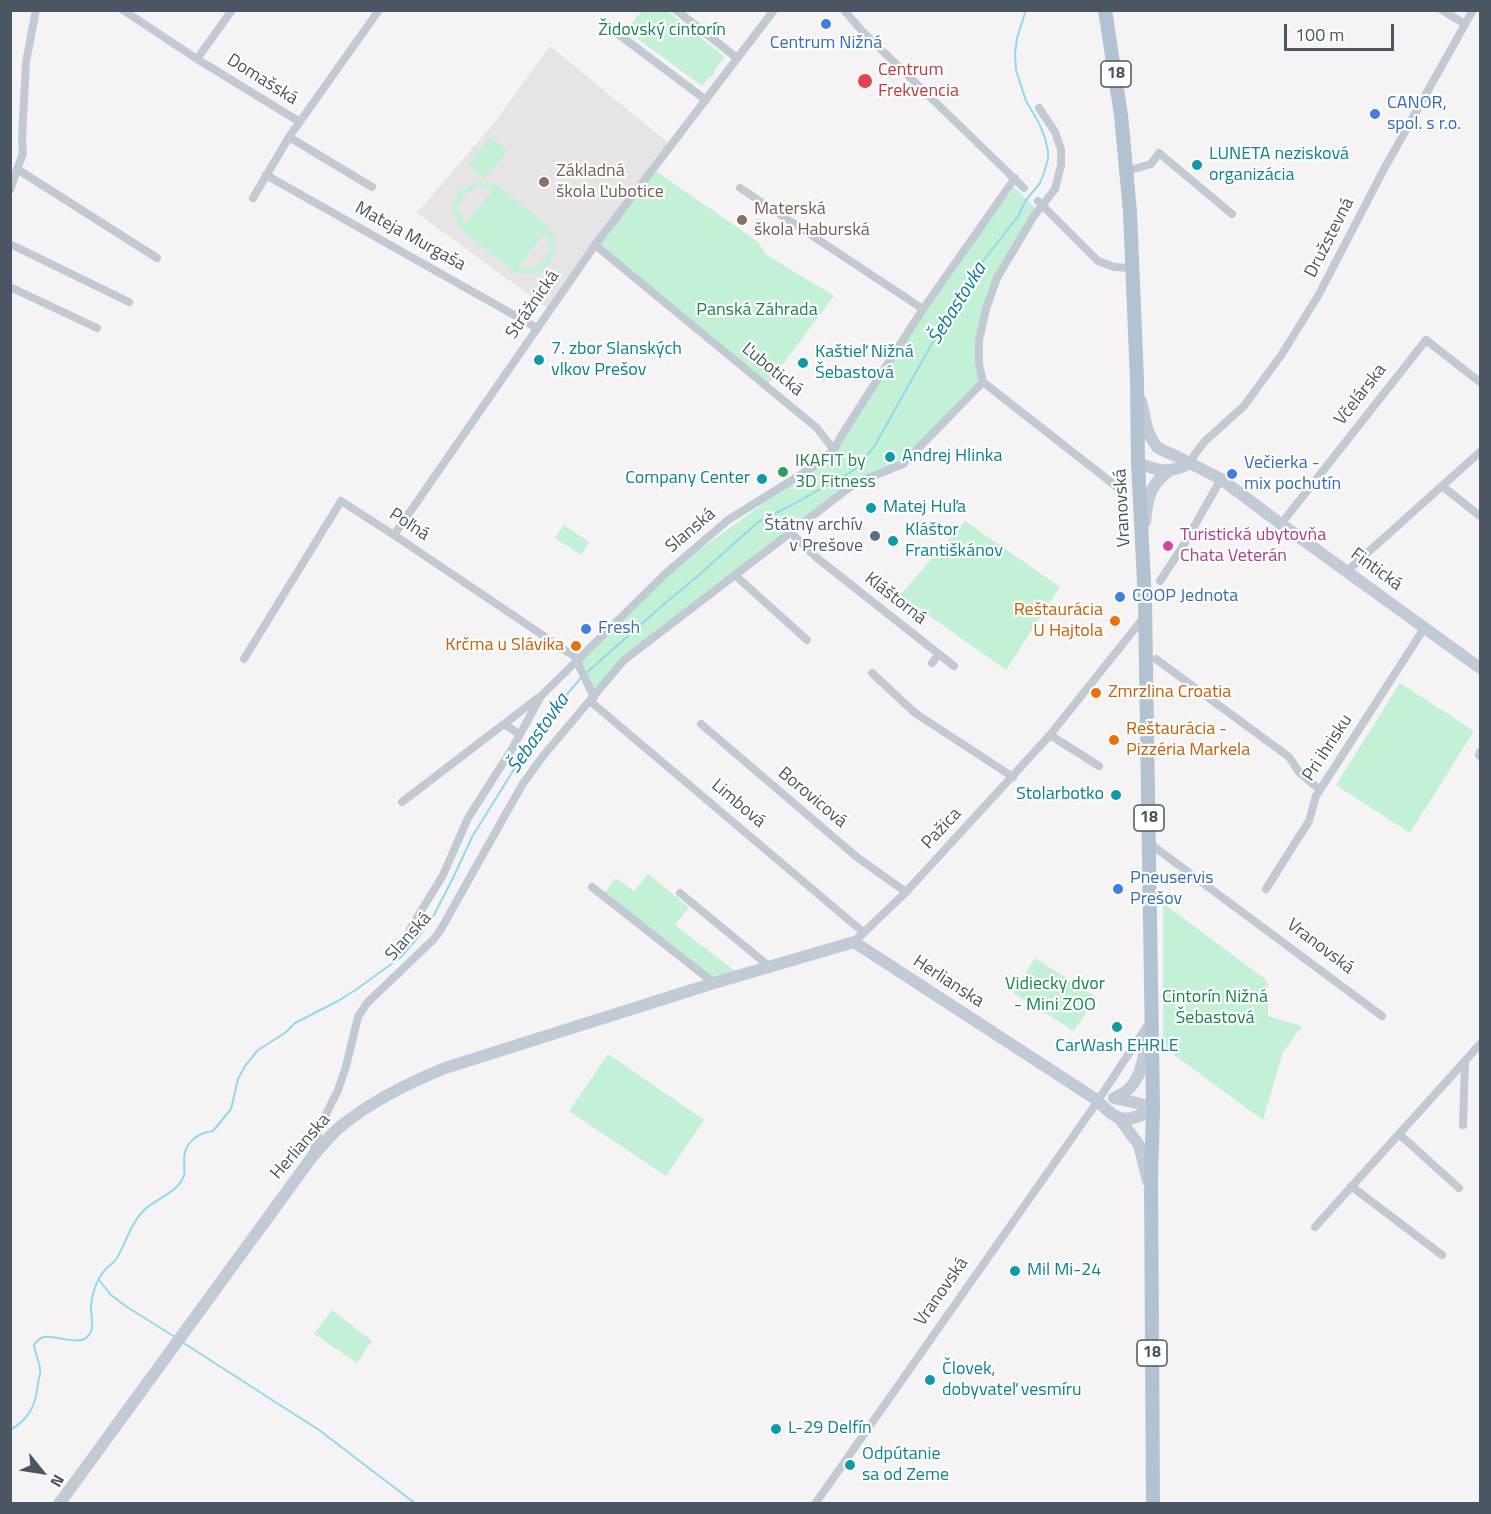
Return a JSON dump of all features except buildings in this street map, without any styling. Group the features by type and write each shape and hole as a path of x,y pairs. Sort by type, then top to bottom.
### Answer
{"main road":[{"name":"Vranovská","path":"1105,10 1117,81 1127,171 1143,547 1153,1110 1153,1503"}],"street":[{"path":"10,190 23,153 26,62 36,10"},
{"name":"Domašská","path":"123,10 197,59 300,122 379,10"},
{"path":"197,59 232,10"},
{"path":"676,10 737,58"},
{"name":"Strážnická","path":"394,535 595,245 774,10"},
{"path":"844,10 862,31 1024,188"},
{"path":"1443,10 1466,24"},
{"name":"Družstevná","path":"1190,463 1205,441 1244,406 1277,362 1318,296 1384,169 1473,10"},
{"path":"614,31 706,100"},
{"path":"1039,108 1055,132 1061,149 1061,165 1055,189 1041,204 997,278 986,309 979,340 979,364 983,382 1117,487"},
{"path":"253,198 300,122"},
{"path":"289,137 372,187"},
{"path":"1127,171 1151,164 1159,153 1232,214"},
{"path":"17,169 157,258"},
{"name":"Mateja Murgaša","path":"266,175 537,328"},
{"name":"Slanská","path":"410,929 442,875 468,818 541,696 579,664 656,582 728,520 810,469 834,450 922,309 1015,178"},
{"path":"740,188 922,309"},
{"path":"1041,204 1098,261 1114,267 1132,268"},
{"path":"10,244 129,302"},
{"name":"Ľubotická","path":"595,245 817,428 834,450"},
{"path":"10,287 97,328"},
{"name":"Včelárska","path":"1281,524 1426,340 1480,382"},
{"name":"Fintická","path":"1137,380 1147,428 1157,447 1221,479 1480,668"},
{"name":"Slanská","path":"312,1156 323,1119 338,1090 345,1070 358,1017 367,1003 434,939 522,785 543,756 624,660 854,484 903,464 983,382"},
{"path":"1347,571 1480,452"},
{"path":"1138,463 1169,454"},
{"path":"1138,463 1154,469 1169,471 1190,463"},
{"path":"1143,547 1150,492 1156,481 1169,471"},
{"path":"1160,581 1221,479"},
{"path":"1442,486 1480,516"},
{"name":"Poľná","path":"244,659 341,501 394,535 579,664 590,688 592,699"},
{"name":"Kláštorná","path":"790,533 817,558 954,666"},
{"path":"735,575 807,640"},
{"name":"Pažica","path":"854,942 906,892 1011,779 1050,735 1145,616"},
{"name":"Pri ihrisku","path":"1266,889 1310,821 1316,796 1425,627"},
{"path":"932,663 939,654"},
{"path":"1156,659 1289,757 1299,772 1320,790"},
{"path":"872,673 915,713 1011,779"},
{"path":"402,802 541,696"},
{"name":"Limbová","path":"592,699 863,932"},
{"path":"911,716 1011,779"},
{"path":"504,724 519,734"},
{"name":"Borovicová","path":"701,724 858,858 906,892"},
{"path":"1050,735 1099,766"},
{"path":"1480,752 1480,756"},
{"name":"Vranovská","path":"1149,843 1382,1016"},
{"path":"592,887 714,983"},
{"path":"680,893 770,967"},
{"name":"Herlianska","path":"59,1503 312,1156 337,1129 368,1106 410,1082 445,1068 714,983 854,942 1097,1100 1110,1113 1119,1118 1139,1145 1152,1202"},
{"path":"1116,1098 1128,1091 1140,1072 1151,1020"},
{"name":"Vranovská","path":"815,1503 1111,1081 1151,1020"},
{"path":"1315,1227 1480,1044"},
{"path":"1463,1125 1466,1061"},
{"path":"1097,1100 1116,1098 1141,1104 1153,1110"},
{"path":"1119,1118 1135,1118 1153,1110"},
{"path":"323,1119 337,1129"},
{"path":"1399,1134 1459,1188"},
{"path":"1351,1186 1442,1255"}],"shaded area":[{"name":"Základná škola Ľubotice","path":"550,46 672,146 550,310 417,213 494,123"}],"green space":[{"name":"Židovský cintorín","path":"642,11 668,11 725,57 702,86 626,30"},
{"path":"490,137 508,150 485,179 468,165"},
{"name":"Panská Záhrada","path":"654,170 757,241 767,255 834,296 766,387 595,245"},
{"path":"476,182 496,184 550,228 556,246 550,264 534,274 515,272 460,229 452,208 458,192","holes":["477,187 493,190 465,225 458,208 463,195","545,232 551,246 545,260 532,268 518,267"]},
{"path":"1014,187 1040,212 1031,222 987,306 981,336 984,385 915,453 854,484 653,638 595,695 579,662 680,564 833,453 922,313"},
{"path":"965,521 1060,587 1006,670 900,595"},
{"path":"564,525 589,542 581,555 555,538"},
{"path":"1400,683 1474,731 1410,833 1336,785"},
{"path":"648,874 689,907 675,925 744,978 721,985 605,892 616,878 634,891"},
{"name":"Cintorín Nižná Šebastová","path":"1163,903 1265,979 1268,985 1268,1016 1302,1026 1283,1052 1263,1120 1163,1047"},
{"name":"Vidiecky dvor - Mini ZOO","path":"1035,958 1096,997 1074,1031 1013,993"},
{"path":"608,1054 704,1120 666,1176 569,1111"},
{"path":"332,1310 372,1341 357,1363 314,1334"}],"waterway":[{"name":"Šebastovka","path":"585,674 758,522 854,470 874,447 966,283 1019,215 1044,173 1048,159 1045,138 1026,101 1016,70 1017,38 1026,10"},
{"name":"Šebastovka","path":"10,1430 23,1421 36,1398 40,1370 34,1345 44,1337 79,1340 88,1336 92,1325 92,1297 101,1275 117,1258 139,1215 180,1183 184,1174 186,1149 192,1140 213,1131 231,1109 238,1079 245,1066 258,1050 285,1033 295,1023 338,1001 401,957 434,915 472,837 516,766 549,715 581,678"},
{"path":"99,1280 111,1295 175,1337"},
{"path":"182,1342 319,1430 416,1504"}],"place":[{"name":"Centrum Nižná","path":"826,24"},
{"name":"Centrum Frekvencia","path":"865,81"},
{"name":"CANOR, spol. s r.o.","path":"1375,114"},
{"name":"LUNETA nezisková organizácia","path":"1197,165"},
{"name":"Základná škola Ľubotice","path":"544,182"},
{"name":"Materská škola Haburská","path":"742,220"},
{"name":"7. zbor Slanských vlkov Prešov","path":"539,360"},
{"name":"Kaštieľ Nižná Šebastová","path":"803,363"},
{"name":"Andrej Hlinka","path":"890,457"},
{"name":"IKAFIT by 3D Fitness","path":"783,472"},
{"name":"Večierka - mix pochutín","path":"1232,474"},
{"name":"Company Center","path":"762,479"},
{"name":"Matej Huľa","path":"871,508"},
{"name":"Štátny archív v Prešove","path":"875,536"},
{"name":"Kláštor Františkánov","path":"893,541"},
{"name":"Turistická ubytovňa Chata Veterán","path":"1168,546"},
{"name":"COOP Jednota","path":"1120,597"},
{"name":"Reštaurácia U Hajtola","path":"1115,621"},
{"name":"Fresh","path":"586,629"},
{"name":"Krčma u Slávika","path":"576,646"},
{"name":"Zmrzlina Croatia","path":"1096,693"},
{"name":"Reštaurácia - Pizzéria Markela","path":"1114,740"},
{"name":"Stolarbotko","path":"1116,795"},
{"name":"Pneuservis Prešov","path":"1118,889"},
{"name":"CarWash EHRLE","path":"1117,1027"},
{"name":"Mil Mi-24","path":"1015,1271"},
{"name":"Človek, dobyvateľ vesmíru","path":"930,1380"},
{"name":"L-29 Delfín","path":"776,1429"},
{"name":"Odpútanie sa od Zeme","path":"850,1465"}]}
